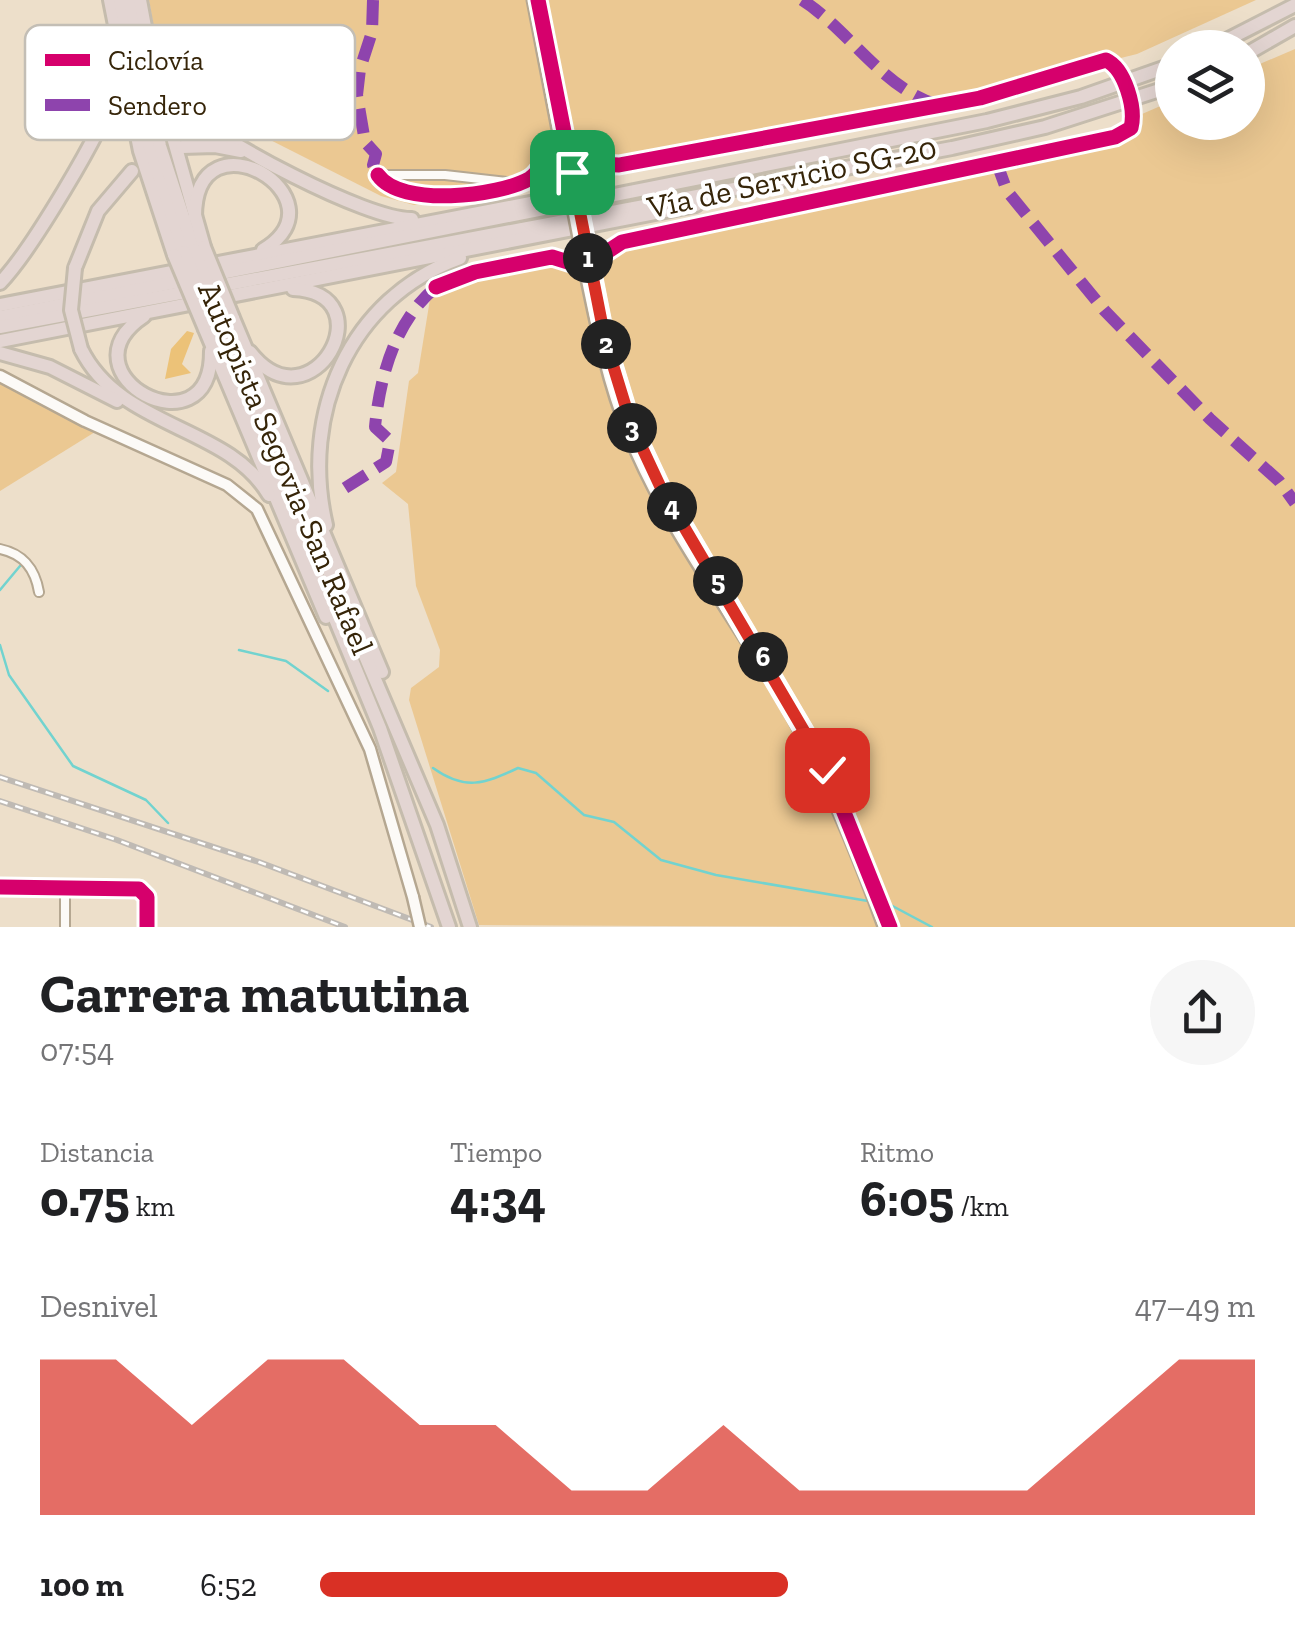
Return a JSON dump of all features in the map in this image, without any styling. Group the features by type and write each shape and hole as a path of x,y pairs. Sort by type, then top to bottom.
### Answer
{"highway":[{"path":"110,0 115,25"},
{"name":"Autopista Segovia-San Rafael","path":"120,0 125,25"},
{"name":"Autopista Segovia-San Rafael","path":"130,0 135,25"},
{"path":"140,0 145,25"},
{"path":"1246,30 1295,5"},
{"path":"1265,44 1295,28"},
{"path":"0,318 1019,114 1155,70"},
{"path":"436,825 326,528 318,476 320,427 340,363 387,301 429,271 475,252 1063,122 1155,92"},
{"path":"0,282 37,231 90,140"},
{"path":"139,140 151,193 191,248"},
{"name":"Autopista Segovia-San Rafael","path":"148,140 436,825 469,921"},
{"name":"Autopista Segovia-San Rafael","path":"159,140 191,248"},
{"path":"171,140 191,248 357,612"},
{"path":"233,140 302,179"},
{"path":"182,147 234,149 382,216 417,218 479,212"},
{"path":"0,327 952,148"},
{"path":"0,305 479,212 832,151"},
{"path":"191,248 196,200 211,175 234,164 269,173 286,201 283,230 265,249 234,259"},
{"path":"132,170 98,211 75,268 71,310 81,349 97,375 116,394 248,470 264,487 302,562 416,825"},
{"path":"0,341 561,232"},
{"path":"223,325 260,363 288,375 320,367 336,344 336,316 322,298 302,289 256,292"},
{"path":"164,310 137,321 122,343 122,372 141,396 172,402 198,388 223,325"},
{"path":"223,325 302,562"},
{"name":"Autopista Segovia-San Rafael","path":"223,325 416,825 449,927"},
{"path":"0,353 61,372 248,470"}],"main road":[{"path":"533,0 605,360 637,453 810,750 844,820 884,927"},
{"path":"0,376 85,421 227,486 258,509 370,749 420,927"}],"street":[{"name":"Vía de Servicio SG-20","path":"560,144 572,144 600,165 619,165 940,105 1106,60 1121,74"},
{"name":"Vía de Servicio SG-20","path":"584,268 622,242 1116,138 1131,128 1132,112"},
{"path":"512,184 493,178 446,174 378,176 390,188 424,198 512,184 535,176 544,159 560,144"},
{"path":"436,287 475,272 552,257 584,268"},
{"path":"0,550 25,560 39,592"},
{"path":"0,887 140,889 146,897 147,927"},
{"path":"65,887 65,927"}],"shaded area":[{"path":"149,0 1256,0 1190,30 1155,30 1155,46 1137,54 908,111 414,205 381,196 270,140 355,140 355,25 153,25"},
{"path":"1295,49 1295,927 893,927 868,852 823,749 660,477 625,397 595,273 612,250 1123,141 1137,128 1142,114 1155,108 1155,140 1265,140 1265,62"},
{"path":"552,261 581,274 607,385 636,462 678,541 806,755 840,828 878,927 479,925 409,700 411,688 439,667 440,650 416,586 408,504 382,483 396,472 409,381 418,373 431,293 464,276"},
{"path":"187,331 194,333 182,364 191,373 165,379 171,349"},
{"path":"0,383 95,432 0,491"}],"waterway":[{"path":"0,590 20,566"},
{"path":"0,645 9,675 73,766 146,800 168,823"},
{"path":"239,650 286,661 328,691"},
{"path":"433,768 455,780 475,783 518,768 536,773 584,815 614,822 661,860 716,875 868,901"},
{"path":"885,902 932,927"}],"tunnel":[{"path":"1122,79 1132,112"}],"railway":[{"path":"0,777 259,862 431,927"},
{"path":"0,801 117,840 345,927"}],"marked path":[{"path":"373,0 372,32 360,69 357,95 365,142 376,154 373,165 378,175"},
{"path":"802,0 899,85 935,104"},
{"path":"996,161 1007,191 1104,310 1210,419 1279,481 1295,503"},
{"path":"345,488 386,462 390,441 375,427 386,369 410,316 436,287"}],"cycle path":[{"path":"538,0 605,339 631,424 660,486 827,770 890,927"},
{"path":"378,175 407,192 474,194 529,179 560,144 576,147 600,162 619,165 980,98 1106,60 1119,72 1128,90 1131,128 1115,137 622,242 584,267 552,257 475,272 436,287"},
{"path":"0,887 139,889 147,897 147,927"}],"route":[{"path":"572,172 605,339 617,385 648,464 827,770"}]}
